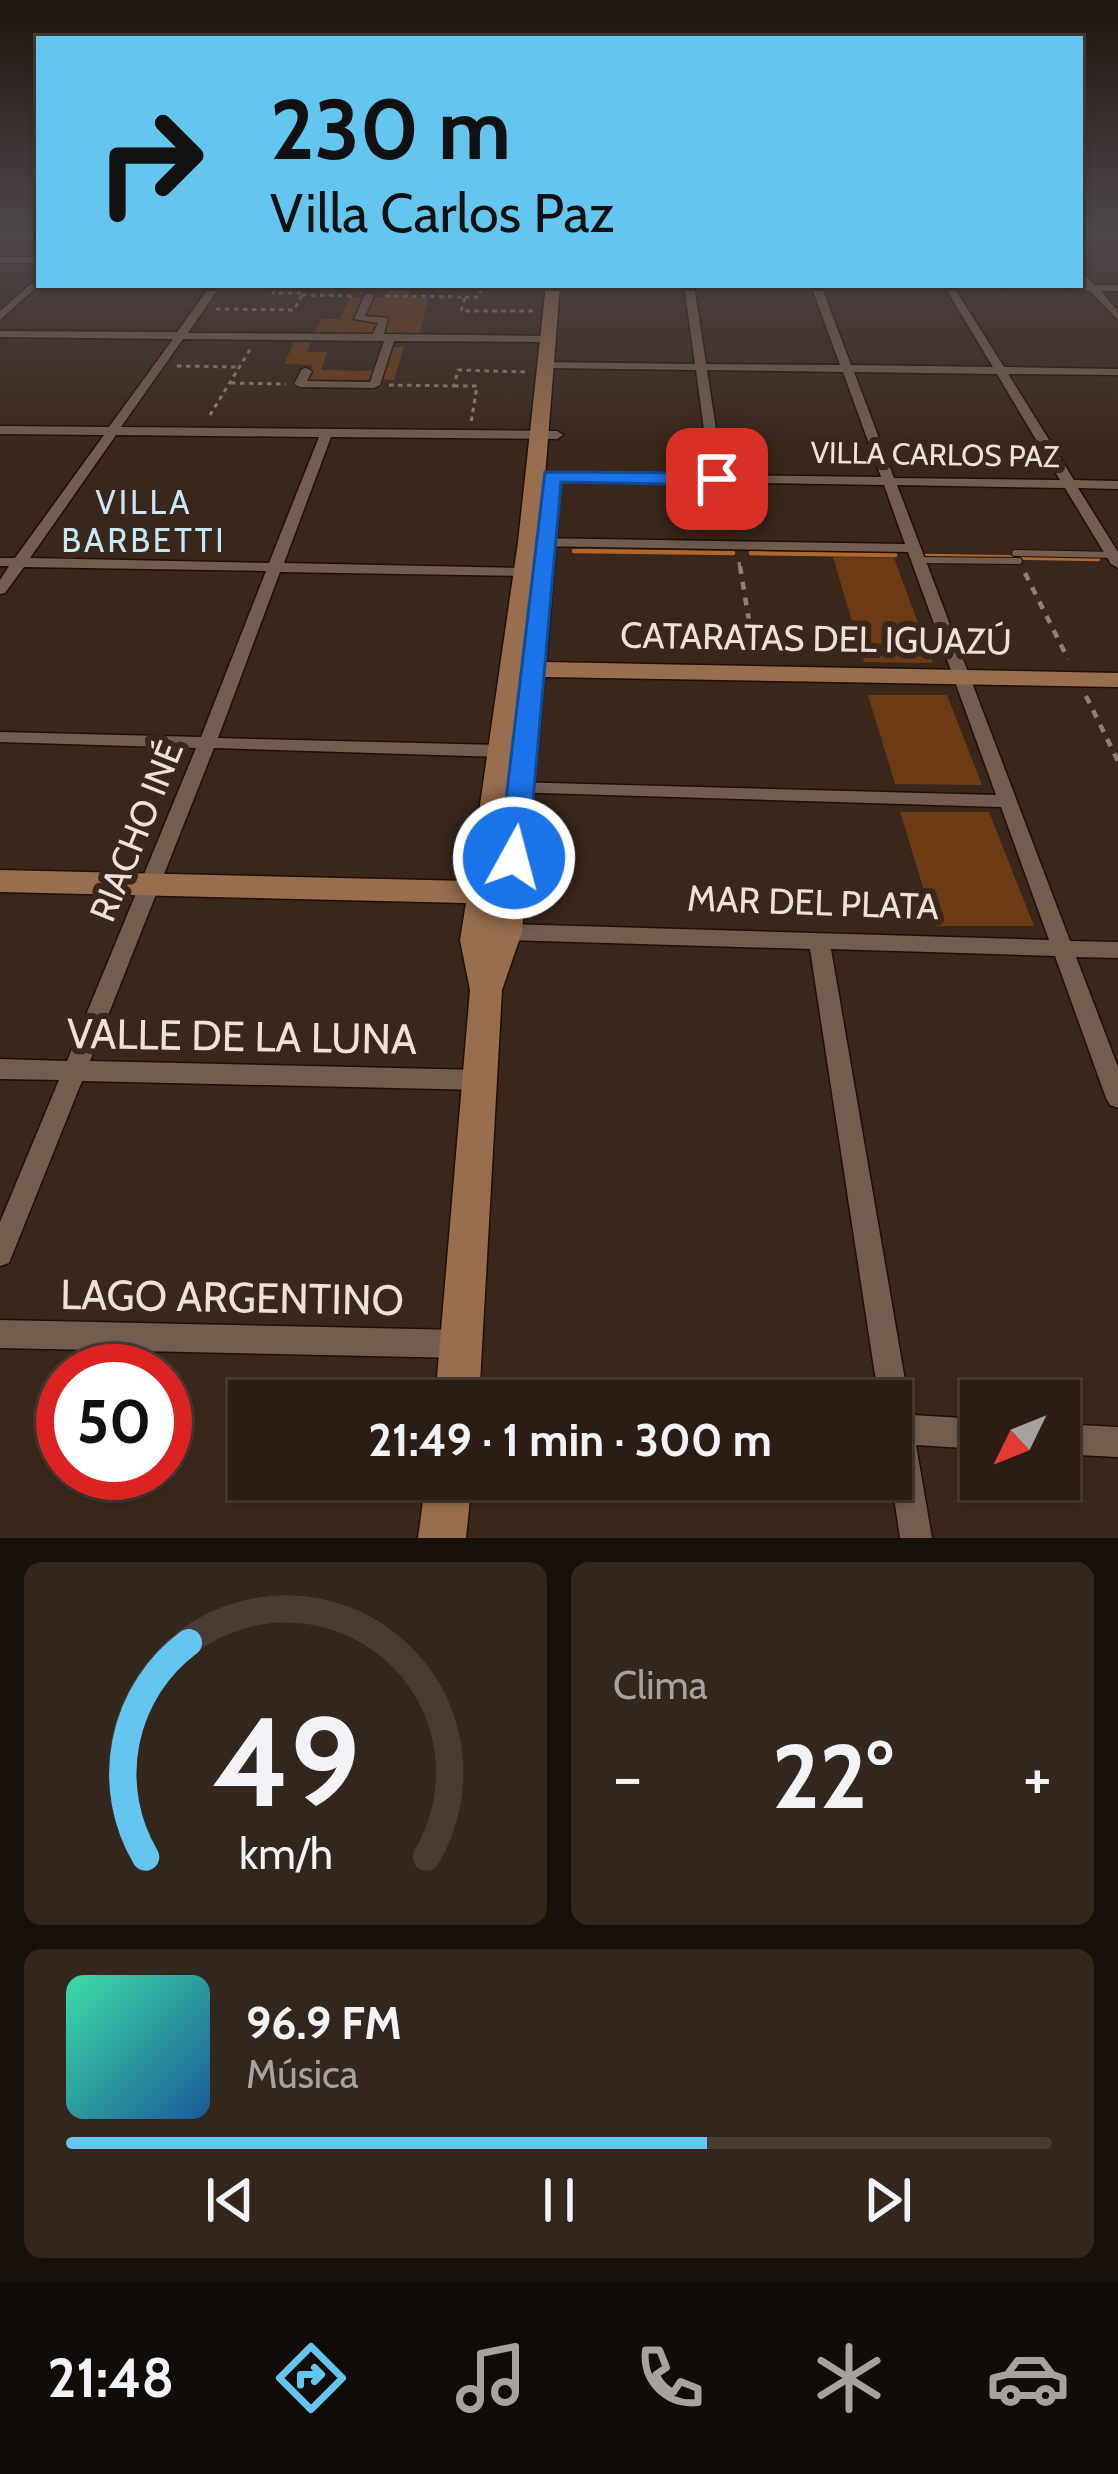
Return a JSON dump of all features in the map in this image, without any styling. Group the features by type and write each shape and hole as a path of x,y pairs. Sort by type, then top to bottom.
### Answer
{"main road":[{"path":"458,1380 486,990 476,940 495,893 538,542 548,435 551,304"},
{"path":"550,368 562,304"},
{"path":"508,788 500,751 523,669 523,572 538,542"},
{"name":"CATARATAS DEL IGUAZÚ","path":"523,669 1118,680"},
{"path":"0,881 495,893"},
{"path":"486,990 506,932 495,893"},
{"path":"442,1538 447,1500"}],"street":[{"path":"0,590 203,304"},
{"path":"303,377 374,385 384,320 359,320 366,304"},
{"path":"692,304 717,479"},
{"path":"823,304 1118,1098"},
{"path":"959,304 1116,558"},
{"path":"0,334 548,339"},
{"path":"315,353 322,337"},
{"path":"550,368 1118,372"},
{"path":"0,430 548,435"},
{"name":"RIACHO INÉ","path":"0,1254 208,741 327,431"},
{"name":"VILLA CARLOS PAZ","path":"543,476 1118,485"},
{"path":"538,542 913,554"},
{"path":"0,562 523,572"},
{"path":"0,737 500,751"},
{"path":"508,788 1006,801"},
{"name":"MAR DEL PLATA","path":"506,932 1118,950"},
{"path":"819,941 886,1380"},
{"name":"VALLE DE LA LUNA","path":"0,1069 482,1080"},
{"name":"LAGO ARGENTINO","path":"0,1334 461,1344"},
{"path":"912,1430 960,1433"},
{"path":"1080,1440 1118,1442"},
{"path":"908,1500 916,1538"}],"lane":[{"path":"913,554 1116,558"}],"path":[{"path":"199,309 294,310 297,304"},
{"path":"463,304 461,311 550,310"},
{"path":"201,430 273,309"},
{"path":"159,366 241,367"},
{"path":"454,386 458,370 550,368"},
{"path":"231,383 303,377"},
{"path":"374,385 477,386 469,434"},
{"path":"737,546 752,639 742,651 743,672"}],"shaded area":[{"path":"347,304 427,304 419,336 314,335 321,319 340,319"},
{"path":"294,342 311,342 307,352 327,352 321,370 384,371 392,347 404,347 394,380 307,380 312,365 284,364"},
{"path":"833,557 894,558 933,663 864,662"},
{"path":"868,695 947,695 982,785 895,784"},
{"path":"900,812 989,812 1034,926 935,926"}],"waterway":[{"path":"574,551 733,553"},
{"path":"751,553 895,555"},
{"path":"924,556 1098,559"}],"district":[{"name":"VILLA BARBETTI","path":"144,521"}],"route":[{"path":"514,858 552,476 717,479"}]}
